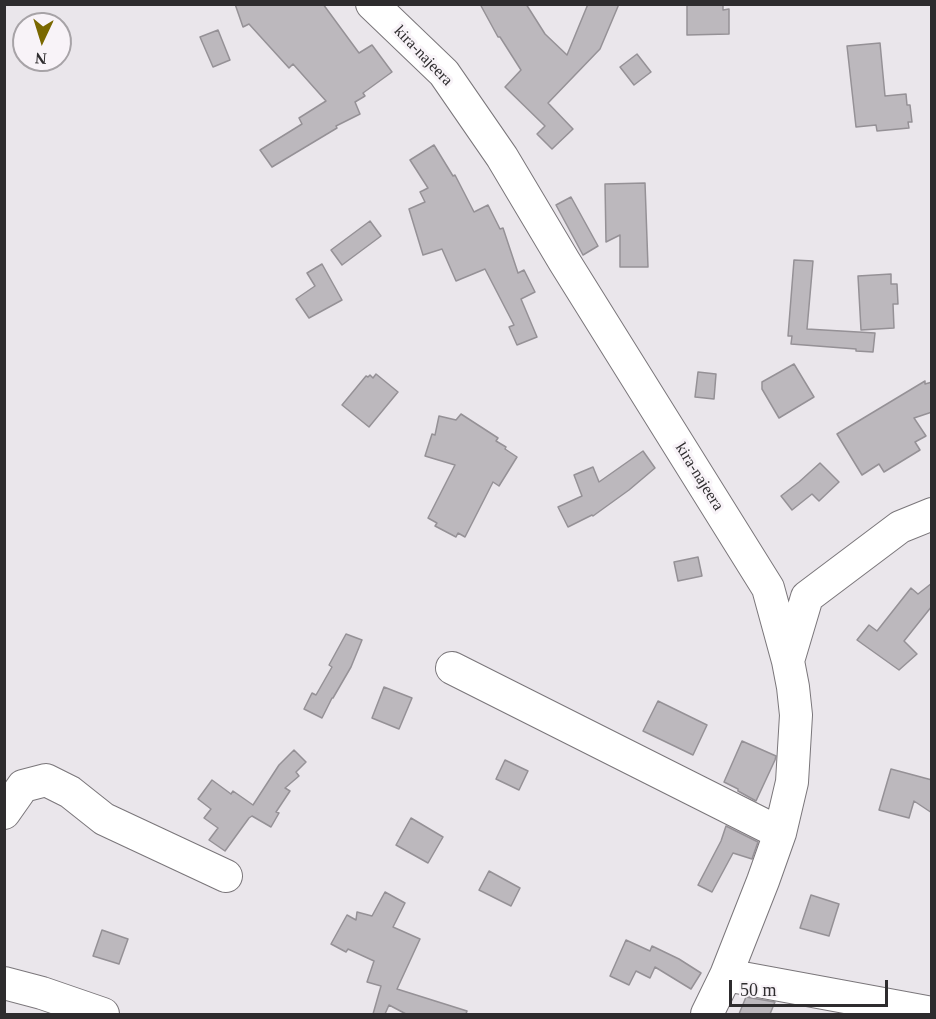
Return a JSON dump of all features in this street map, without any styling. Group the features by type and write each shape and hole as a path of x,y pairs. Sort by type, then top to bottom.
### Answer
{"street":[{"name":"kira-najeera","path":"372,4 444,73 502,158 768,588 793,687 795,737 792,782 780,833 763,881 726,975 707,1014"},
{"path":"788,661 807,597 900,527 932,514"},
{"path":"768,588 807,597"},
{"path":"452,668 780,833"},
{"path":"4,813 23,786 46,780 70,792 104,819 226,876"},
{"path":"726,975 932,1013"},
{"path":"4,983 42,993 103,1014"}],"building":[{"path":"235,4 323,4 359,53 372,45 392,72 363,93 365,96 355,102 360,114 336,126 337,128 272,167 260,150 302,124 299,118 326,101 293,64 289,68 249,24 243,27"},
{"path":"480,4 526,4 545,34 567,55 588,4 619,4 600,49 548,103 573,129 552,149 537,134 545,126 505,87 521,70 498,37"},
{"path":"687,4 723,4 723,10 729,9 729,34 687,35"},
{"path":"218,30 230,60 213,67 200,37"},
{"path":"880,43 885,96 906,94 912,122 908,122 909,128 877,131 876,125 856,127 847,46"},
{"path":"637,54 651,72 634,85 620,67"},
{"path":"434,145 453,176 455,175 474,212 488,205 500,229 503,228 518,273 524,270 535,292 521,299 537,337 517,345 509,327 514,325 485,269 456,281 442,249 423,255 409,209 425,202 420,192 428,188 410,160"},
{"path":"645,183 648,267 620,267 620,235 606,242 605,184"},
{"path":"571,197 598,246 583,255 556,205"},
{"path":"370,221 381,236 342,265 331,250"},
{"path":"794,260 813,261 807,329 875,333 873,352 791,344 792,336 788,336"},
{"path":"322,264 342,300 309,318 296,299 315,286 307,273"},
{"path":"891,274 891,284 897,284 898,304 893,304 894,328 861,330 858,276"},
{"path":"794,364 814,397 779,418 762,389 762,382"},
{"path":"698,372 716,374 714,399 695,397"},
{"path":"376,374 398,392 369,427 342,405 366,376 370,375 373,378"},
{"path":"925,381 925,384 932,382 932,412 914,418 926,436 915,442 920,450 884,472 879,464 862,475 837,434"},
{"path":"461,414 498,438 496,441 517,457 499,486 493,482 465,537 458,533 456,537 435,526 437,523 428,518 455,465 425,456 432,434 435,435 439,416 456,420"},
{"path":"643,451 655,468 593,516 568,527 558,507 582,496 574,475 593,467 599,482"},
{"path":"820,463 839,482 819,501 812,494 792,510 781,496"},
{"path":"698,557 702,576 678,581 674,562"},
{"path":"932,583 932,606 904,641 917,654 899,670 857,640 869,625 877,631 911,588 918,594"},
{"path":"346,634 362,640 351,667 322,718 304,709 312,693 316,695 332,667 329,665"},
{"path":"384,687 412,698 399,729 372,718"},
{"path":"658,701 707,725 693,755 643,731"},
{"path":"742,741 776,756 756,801 724,782"},
{"path":"294,750 306,762 296,772 299,776 285,788 290,791 276,812 279,813 271,827 252,816 225,851 209,840 218,828 204,818 211,809 198,799 212,780 231,794 233,791 253,805 279,765"},
{"path":"505,760 528,771 519,790 496,779"},
{"path":"891,769 932,780 932,813 914,801 909,818 879,810"},
{"path":"411,818 443,837 428,863 396,845"},
{"path":"726,826 758,842 752,859 733,853 712,892 698,885 721,841"},
{"path":"489,871 520,888 511,906 479,890"},
{"path":"385,892 405,903 393,927 420,939 397,989 467,1011 466,1014 406,1014 389,1005 385,1014 373,1014 381,986 367,982 374,961 348,949 346,952 331,944 347,915 356,920 357,912 372,916"},
{"path":"811,895 839,904 829,936 800,928"},
{"path":"102,930 128,939 119,964 93,956"},
{"path":"626,940 650,951 652,946 701,973 691,989 655,967 650,978 636,971 629,985 610,976"},
{"path":"746,997 775,1002 770,1014 739,1014"}]}
